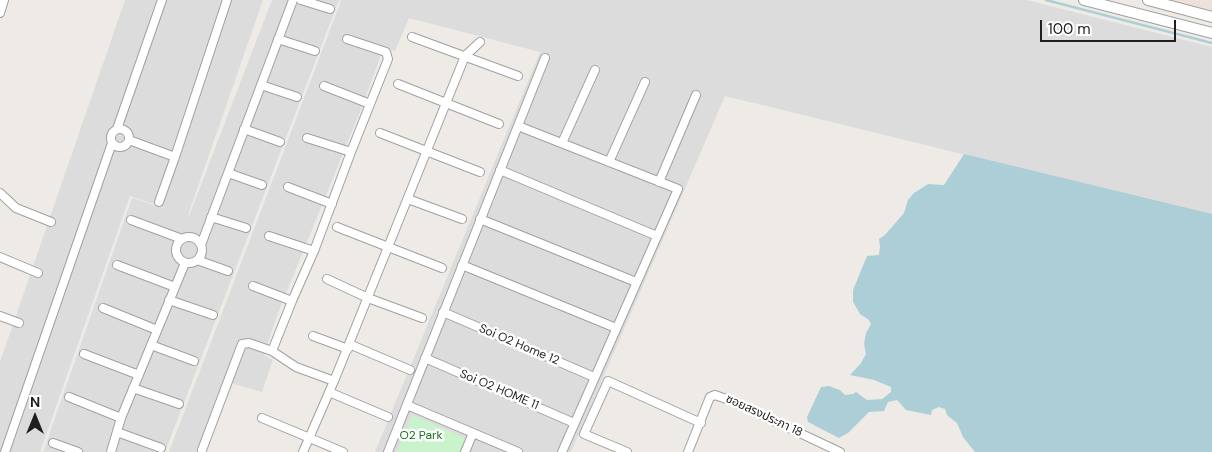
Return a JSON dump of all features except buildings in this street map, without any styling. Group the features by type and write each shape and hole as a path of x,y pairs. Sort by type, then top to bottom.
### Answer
{"street":[{"path":"0,13 4,0"},
{"path":"5,452 112,143 111,135 117,129 162,0"},
{"path":"159,202 227,0"},
{"path":"182,239 177,245 176,254 181,261 194,262 202,253 201,245 211,217 293,0"},
{"path":"302,0 330,9"},
{"path":"1084,0 1212,33"},
{"path":"1148,0 1212,16"},
{"path":"412,37 518,76"},
{"path":"272,351 314,251 388,59 386,52 347,38"},
{"path":"278,39 315,51"},
{"path":"303,452 334,382 465,56 480,42"},
{"path":"388,452 545,58"},
{"path":"562,143 595,70"},
{"path":"610,162 645,82"},
{"path":"398,84 500,124"},
{"path":"260,85 297,97"},
{"path":"324,86 370,104"},
{"path":"659,182 696,95"},
{"path":"518,126 678,189 562,452"},
{"path":"117,129 125,130 128,133 129,140"},
{"path":"244,129 280,142"},
{"path":"380,134 480,172"},
{"path":"307,138 351,152"},
{"path":"129,140 175,158"},
{"path":"112,143 121,147 129,140"},
{"path":"500,170 657,236"},
{"path":"228,173 262,185"},
{"path":"288,187 332,204"},
{"path":"0,193 16,208 51,222"},
{"path":"408,199 462,218"},
{"path":"211,217 246,228"},
{"path":"480,218 636,282"},
{"path":"131,220 182,239 191,237 201,245"},
{"path":"337,226 442,268"},
{"path":"269,236 314,251"},
{"path":"0,257 38,273"},
{"path":"197,260 228,271"},
{"path":"111,452 122,418 185,262"},
{"path":"117,265 175,287"},
{"path":"462,265 616,328"},
{"path":"327,279 368,298 422,318"},
{"path":"253,286 292,301"},
{"path":"169,300 213,314"},
{"path":"103,308 157,330"},
{"name":"Soi O2 Home 12","path":"443,312 594,377"},
{"path":"0,316 19,323"},
{"path":"313,336 348,346 410,370"},
{"path":"202,450 242,344 249,343 272,351 296,367 334,382"},
{"path":"151,345 194,361"},
{"path":"84,354 139,375"},
{"name":"Soi O2 HOME 11","path":"424,358 574,422"},
{"path":"627,452 584,434 608,381 700,423 688,452"},
{"path":"134,388 179,404"},
{"path":"329,392 388,416"},
{"name":"ซอยสรงประภา 18","path":"700,423 710,397 715,395 732,401 840,452"},
{"path":"69,398 122,418"},
{"path":"407,405 518,452"},
{"path":"262,418 343,452"},
{"path":"117,432 161,448"},
{"path":"465,452 473,433"},
{"path":"53,443 78,452"}],"shaded area":[{"path":"125,0 263,0 189,216 272,0 339,0 165,452 43,452 132,198 180,213 130,196 40,452 0,452 0,362"},
{"path":"339,0 1027,0 1212,47 1212,215 725,96 571,452 375,452 540,52 409,18 395,51 384,47 358,117 278,313 264,355 273,360 262,392 231,383 205,452 169,452 341,1"},
{"path":"1166,0 1212,0 1212,12"}],"green space":[{"name":"O2 Park","path":"412,415 466,438 460,452 397,452"}],"water":[{"path":"964,154 1212,214 1212,452 975,452 963,437 957,423 947,415 945,409 939,407 932,410 931,415 906,410 897,400 888,402 884,411 869,412 848,433 839,438 808,422 807,417 821,387 829,386 840,390 845,395 856,392 867,400 882,399 891,392 891,387 874,380 850,375 866,354 864,344 866,333 871,324 869,320 860,314 853,302 853,290 867,256 879,255 879,239 885,235 904,213 908,200 914,193 928,184 944,185"}],"waterway":[{"path":"1046,0 1212,43"}]}
